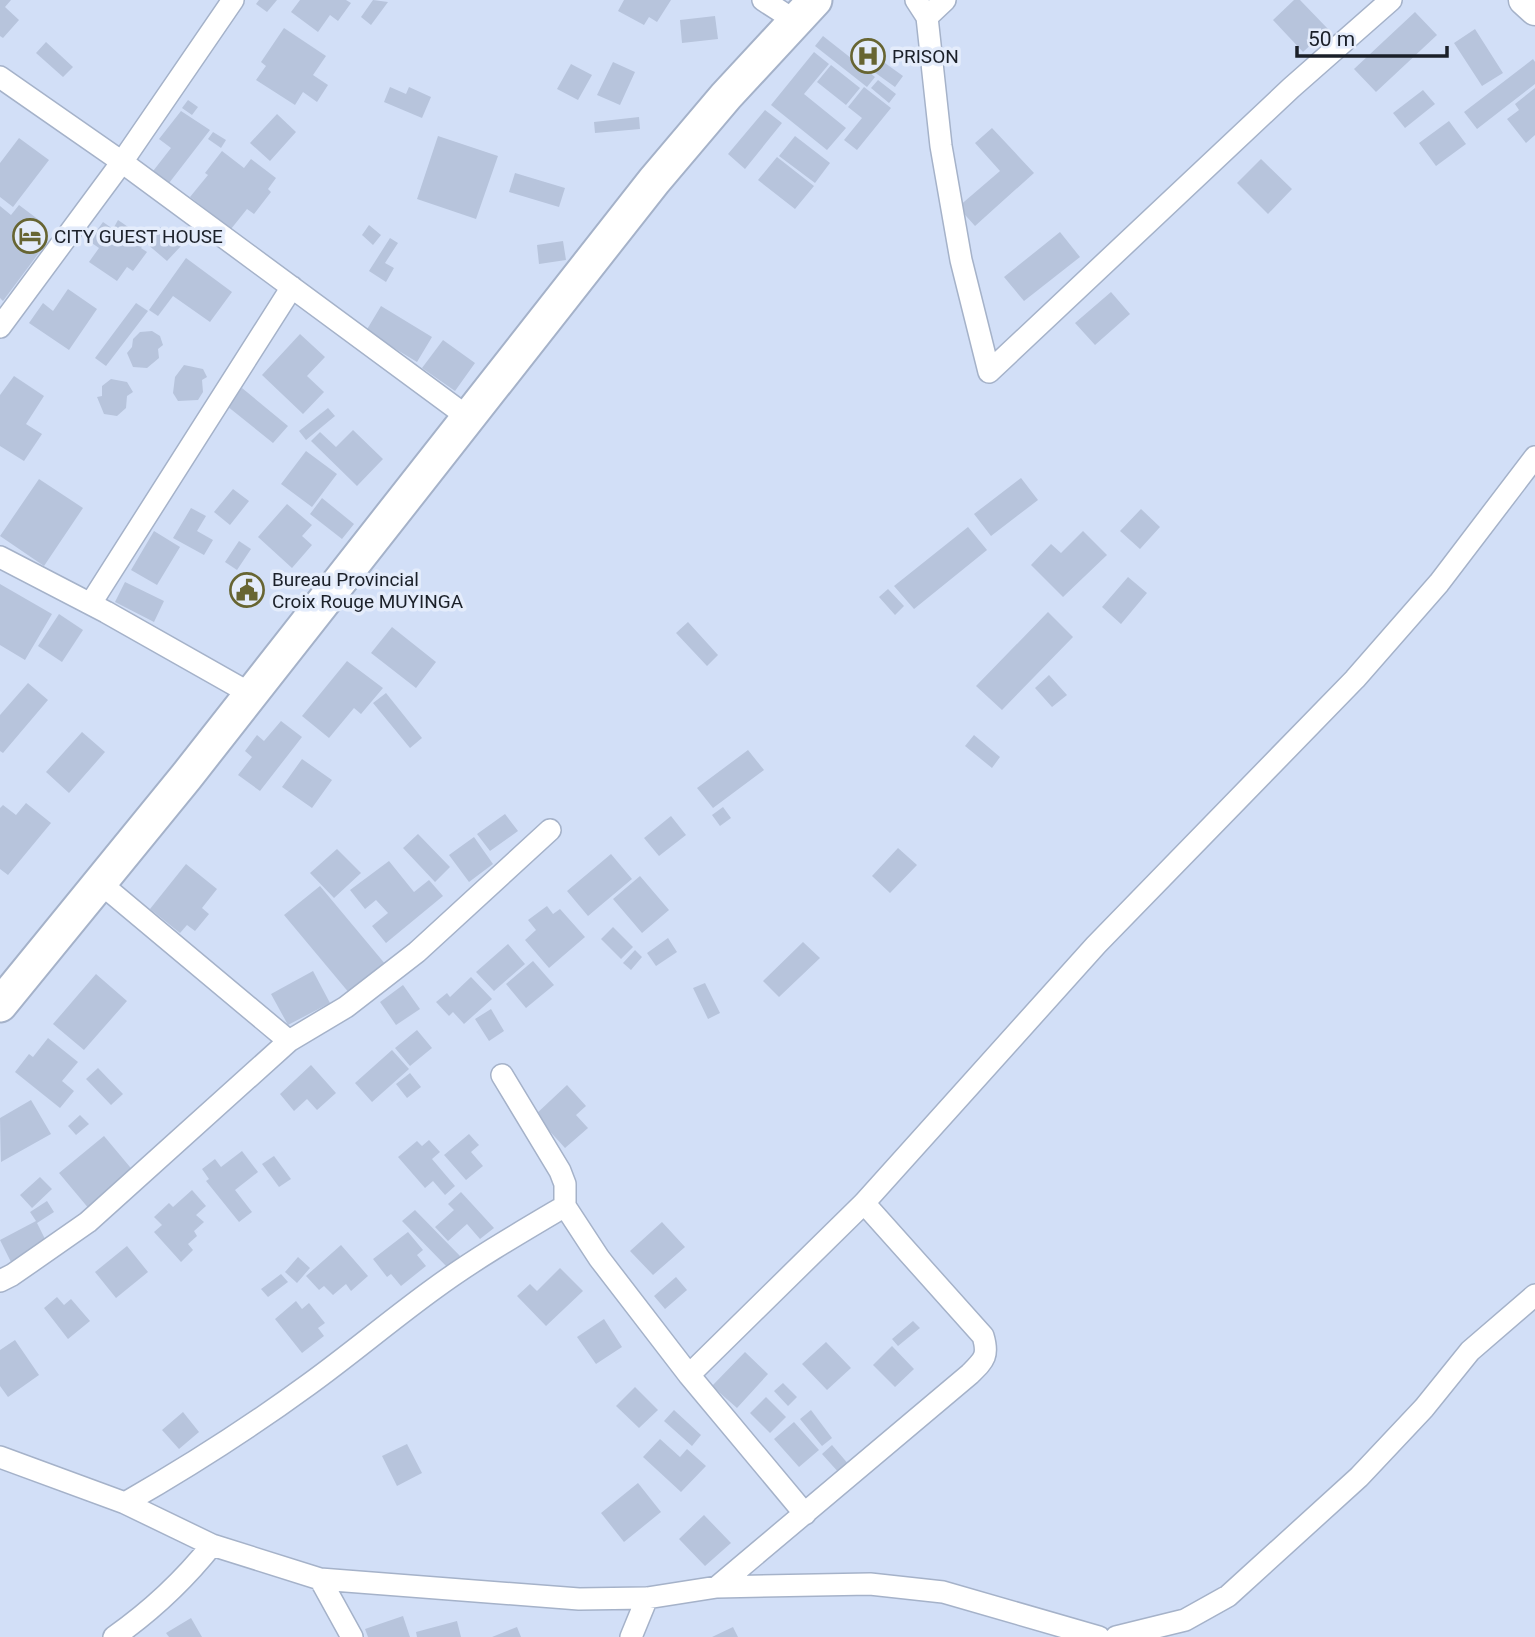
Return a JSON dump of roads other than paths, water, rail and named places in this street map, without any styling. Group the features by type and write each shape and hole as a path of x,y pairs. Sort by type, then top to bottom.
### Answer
{"main road":[{"path":"0,1005 251,694 654,181 805,10"}],"street":[{"path":"0,327 122,162 233,0"},
{"path":"762,0 805,10"},
{"path":"945,0 922,9 961,260 989,372 1291,88 1391,0"},
{"path":"1524,0 1535,10"},
{"path":"0,77 122,162 469,418"},
{"path":"91,604 292,287"},
{"path":"689,1375 864,1203 1096,945 1355,679 1439,583 1535,457"},
{"path":"0,557 91,604 251,694"},
{"path":"0,1280 12,1275 88,1222 289,1041 346,1007 417,952 550,830"},
{"path":"99,882 289,1041"},
{"path":"502,1075 560,1171 565,1184 565,1206 627,1297 804,1514"},
{"path":"717,1587 983,1361 987,1350 983,1336 864,1203"},
{"path":"125,1503 182,1471 244,1430 435,1288 508,1239 565,1206"},
{"path":"1116,1637 1185,1620 1227,1596 1359,1477 1424,1408 1469,1351 1535,1295"},
{"path":"0,1457 125,1503 212,1545 320,1579 579,1599 647,1598 717,1587 870,1584 943,1592 1099,1637"},
{"path":"114,1637 140,1629 212,1545"},
{"path":"320,1579 352,1637"},
{"path":"631,1637 647,1598"}],"place":[{"name":"PRISON","path":"868,56"},
{"name":"CITY GUEST HOUSE","path":"30,236"},
{"name":"Bureau Provincial Croix Rouge MUYINGA","path":"247,590"}]}
